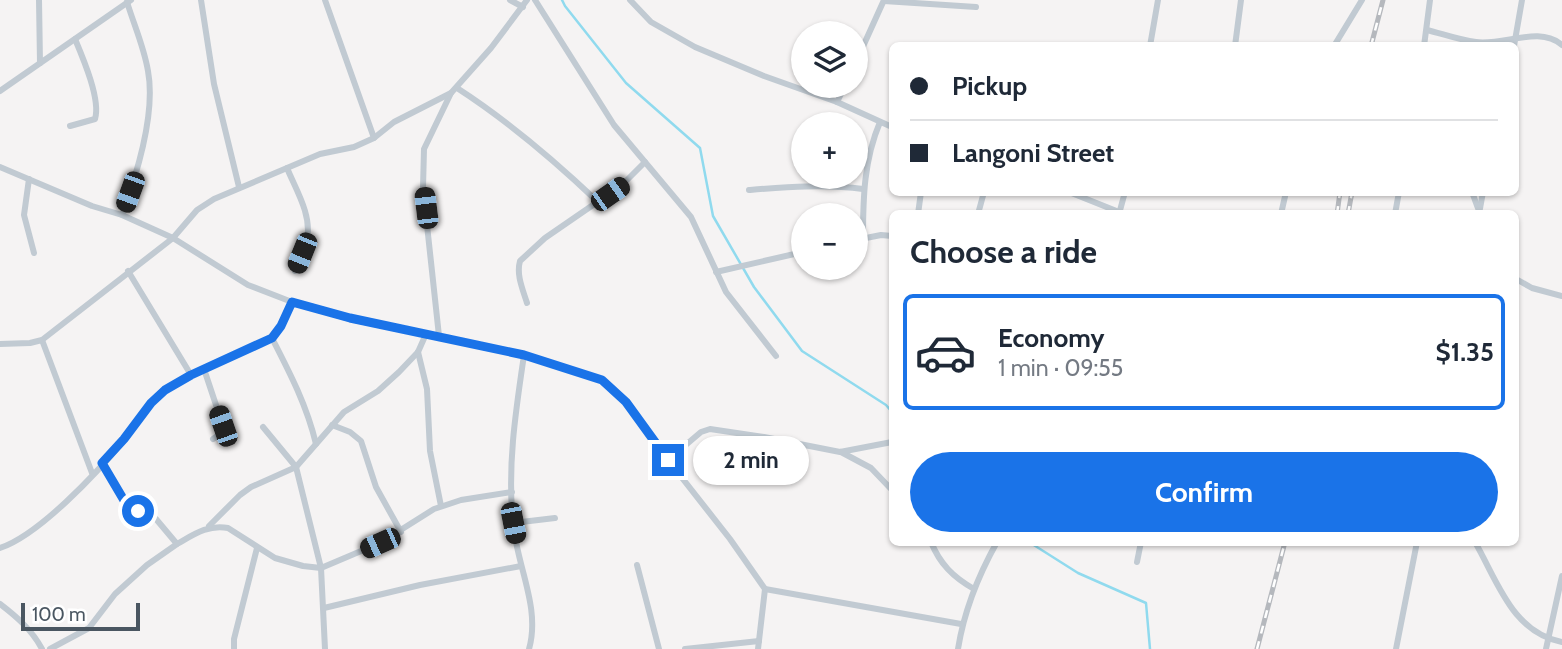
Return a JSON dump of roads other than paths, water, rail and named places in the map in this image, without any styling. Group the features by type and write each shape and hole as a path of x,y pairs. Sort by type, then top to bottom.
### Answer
{"street":[{"path":"39,0 40,63"},
{"path":"201,0 214,84 239,187"},
{"path":"325,0 374,138"},
{"path":"510,0 523,8"},
{"path":"439,336 423,188 424,149 454,90 527,0"},
{"path":"535,0 614,125 691,217 726,292 776,356"},
{"path":"630,0 651,22 673,36 889,126"},
{"path":"1151,42 1158,0"},
{"path":"1236,42 1241,0"},
{"path":"1336,42 1362,0"},
{"path":"1425,42 1430,0"},
{"path":"1522,0 1514,42 1540,36 1554,38 1562,45"},
{"path":"0,91 129,1 150,83 138,170 122,215"},
{"path":"868,36 884,1 976,7"},
{"path":"1427,30 1475,42"},
{"path":"70,126 95,120 97,115 93,93 75,38"},
{"path":"0,344 42,340 173,238 197,210 214,198 320,153 354,147 374,138 394,122 454,90"},
{"path":"454,90 492,110 598,202"},
{"path":"837,102 839,98"},
{"path":"868,155 880,122"},
{"path":"527,303 518,267 520,261 545,238 622,186 645,162"},
{"path":"0,167 173,238 248,285 292,302 350,318 524,355 602,380 626,402 765,589 758,649"},
{"path":"287,169 308,223 307,242 295,271"},
{"path":"29,179 24,215 34,253"},
{"path":"748,190 791,187"},
{"path":"862,203 863,189"},
{"path":"1079,196 1112,210"},
{"path":"868,238 889,236"},
{"path":"716,272 791,255"},
{"path":"128,271 191,375"},
{"path":"1519,281 1532,288 1562,296"},
{"path":"0,548 13,544 50,516 124,439 151,403 165,390 191,375 272,338 292,302"},
{"path":"50,649 89,628 115,594 147,565 208,527 240,495 296,467 344,412 387,384 418,352 426,334"},
{"path":"272,338 298,388 316,444"},
{"path":"42,340 92,473"},
{"path":"418,352 427,390 430,451 442,506"},
{"path":"524,355 516,408 512,492 513,523 533,613 529,649"},
{"path":"204,369 223,426 219,437 213,439"},
{"path":"332,425 361,441 376,487 401,532"},
{"path":"263,427 296,467 321,568 326,649"},
{"path":"668,460 701,432 710,429 840,452 871,468 889,487"},
{"path":"840,452 889,443"},
{"path":"102,463 125,502 156,519 177,544"},
{"path":"208,527 228,528 275,558 321,568 380,543 442,506 461,500 512,492"},
{"path":"513,523 555,518"},
{"path":"933,546 937,557 949,571 974,589"},
{"path":"958,649 961,624 995,546"},
{"path":"1137,562 1140,546"},
{"path":"1396,649 1417,546"},
{"path":"1477,546 1516,614 1534,633 1562,642"},
{"path":"234,649 234,639 257,548"},
{"path":"637,565 659,649"},
{"path":"324,608 420,585 521,566"},
{"path":"1546,649 1562,576"},
{"path":"765,589 961,624"},
{"path":"0,604 22,621 37,638 42,649"},
{"path":"685,649 759,641"}],"waterway":[{"path":"562,0 626,83 700,148 713,216 754,287 802,351 889,408"},
{"path":"1035,546 1078,573 1146,603 1150,649"}],"railway":[{"path":"1372,42 1383,0"},
{"path":"1338,210 1339,196"},
{"path":"1349,210 1351,196"},
{"path":"1257,649 1284,546"}]}
